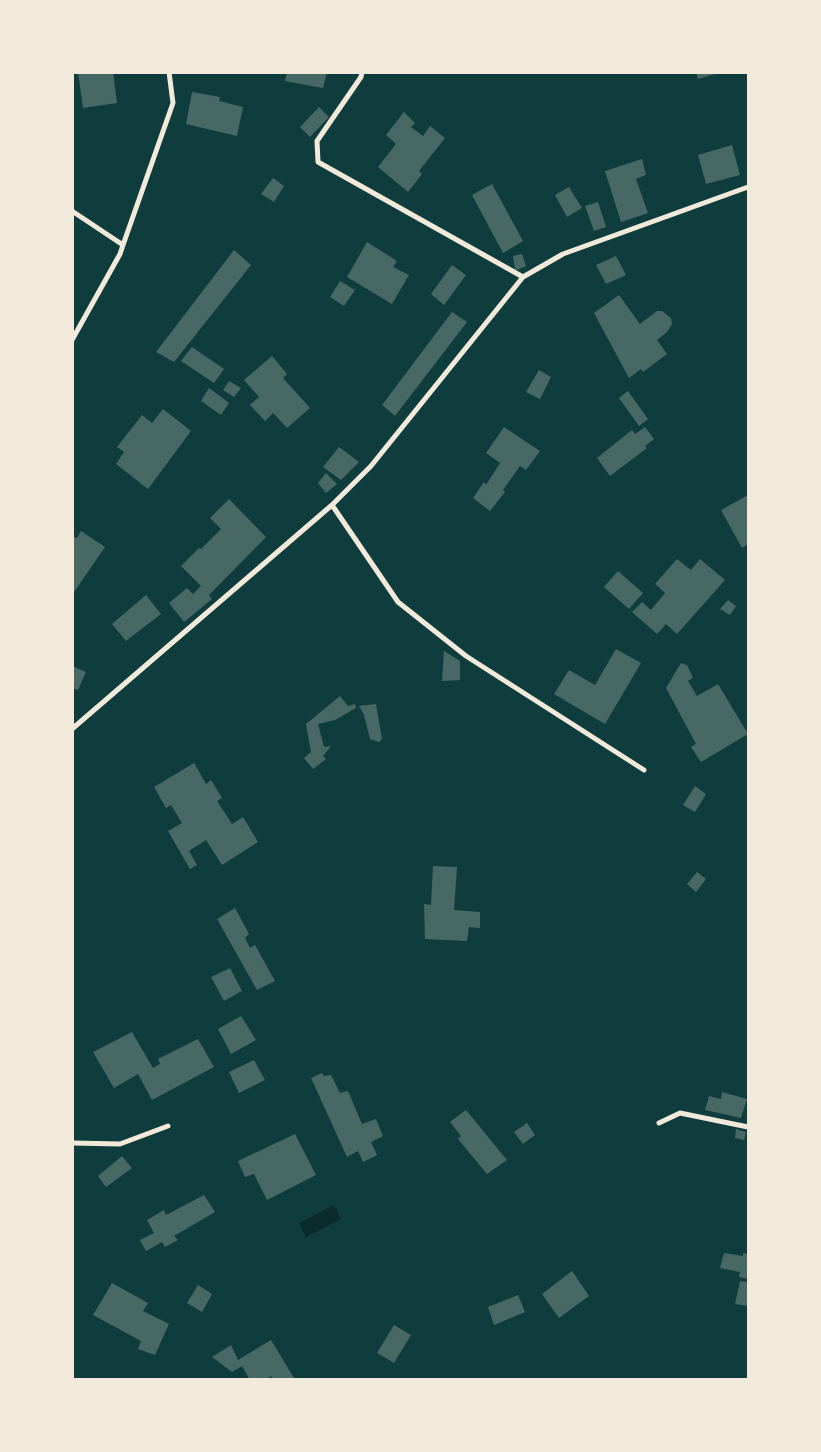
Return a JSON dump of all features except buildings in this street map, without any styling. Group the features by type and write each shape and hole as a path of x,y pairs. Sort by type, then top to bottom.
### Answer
{"street":[{"path":"72,340 120,254 173,103 169,72"},
{"path":"362,72 361,77 317,140 318,162 523,277"},
{"path":"72,729 332,505 371,466 523,277 563,254 748,187"},
{"path":"72,211 123,244"},
{"path":"332,505 398,602 466,656 644,770"},
{"path":"659,1123 680,1113 748,1127"},
{"path":"72,1143 120,1144 168,1126"}],"water":[{"path":"334,1205 341,1219 306,1237 299,1223"}]}
